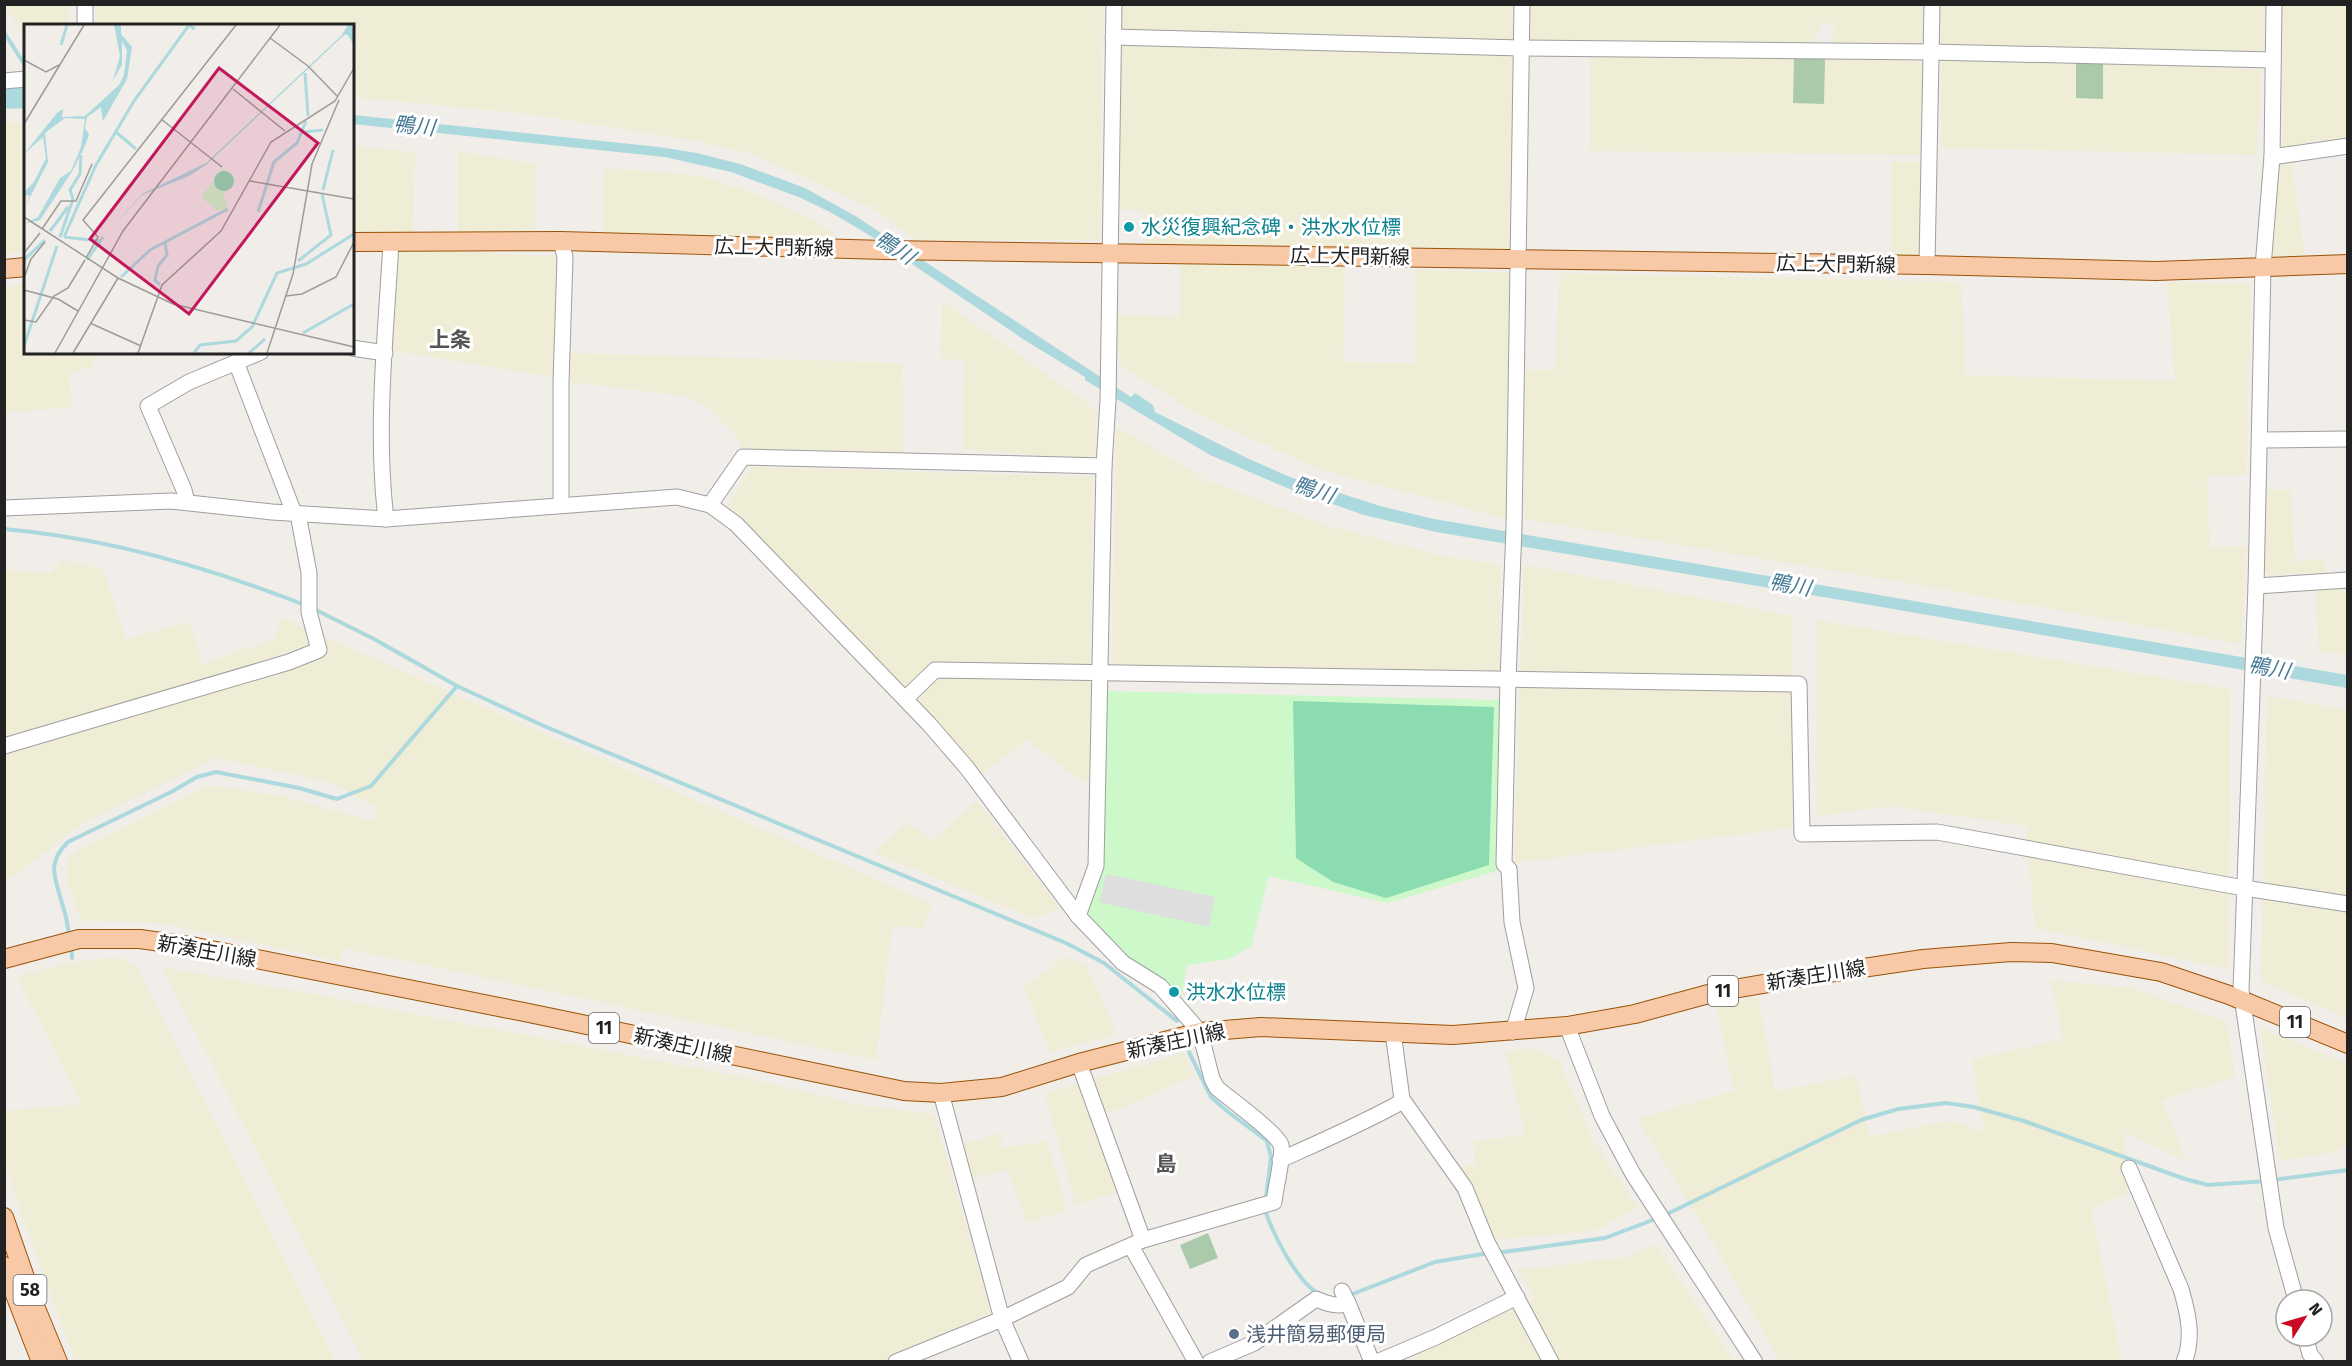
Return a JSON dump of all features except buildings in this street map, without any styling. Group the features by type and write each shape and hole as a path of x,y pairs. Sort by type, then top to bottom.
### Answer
{"main road":[{"name":"広上大門新線","path":"354,243 561,242 885,250 1927,265 2156,271 2348,264"},
{"path":"4,269 24,267"},
{"name":"新湊庄川線","path":"4,959 79,939 140,939 196,947 524,1011 904,1091 941,1093 1002,1087 1079,1063 1200,1032 1262,1027 1453,1035 1513,1032 1567,1026 1635,1014 1716,992 1816,975 1923,959 2011,952 2052,952 2161,972 2242,1000 2348,1044"},
{"name":"58","path":"4,1217 35,1306 58,1362"},
{"name":"58","path":"4,1266 41,1362"}],"street":[{"path":"85,4 85,24"},
{"path":"1078,916 1096,866 1102,674 1104,466 1108,400 1114,4"},
{"path":"1513,1032 1526,988 1512,922 1509,869 1504,864 1508,679 1514,550 1522,4"},
{"path":"1927,265 1932,4"},
{"path":"2274,4 2272,157 2263,267 2256,586 2251,676 2242,1000 2276,1228 2292,1288"},
{"path":"1113,36 1521,48 1931,52 2273,60"},
{"path":"4,81 24,79"},
{"path":"2272,157 2348,147"},
{"path":"386,519 381,461 392,242"},
{"path":"561,242 565,257 561,383 561,505"},
{"path":"354,348 385,353"},
{"path":"187,502 148,406 189,382 256,354"},
{"path":"4,746 289,662 319,650 309,612 309,573 296,514 236,362"},
{"path":"2260,440 2348,439"},
{"path":"710,505 743,457 1104,466"},
{"path":"4,508 160,501 296,514 386,519 676,496 710,505 736,524 905,699 967,768 1078,916 1123,963 1160,986 1200,1032 1212,1080 1217,1088 1266,1128 1281,1144 1274,1202 1137,1243 1086,1265 1068,1287 1002,1319 896,1362"},
{"path":"2256,586 2348,580"},
{"path":"905,699 935,670 1799,684 1802,834 1937,832 2244,888 2348,904"},
{"path":"1567,1026 1603,1117 1633,1174 1755,1362"},
{"path":"1393,1032 1404,1101 1465,1188 1487,1242 1551,1362"},
{"path":"1079,1063 1137,1243 1196,1362"},
{"path":"941,1093 1002,1319 1021,1362"},
{"path":"1280,1160 1326,1137 1368,1121 1404,1101"},
{"path":"2129,1168 2184,1299 2191,1346 2184,1362"},
{"path":"1210,1362 1254,1343 1316,1299 1343,1306 1345,1297 1372,1362"},
{"path":"1377,1362 1436,1337 1517,1297"},
{"path":"2308,1348 2316,1362"}],"shaded area":[{"path":"96,4 1103,5 1100,240 916,240 874,209 752,154 701,142 530,114 354,97 354,24 96,24"},
{"path":"1121,4 1926,5 1924,49 1827,47 1836,28 1823,20 1809,48 1120,34"},
{"path":"5,5 69,5 68,24 24,24 24,37"},
{"path":"1939,5 2265,5 2264,51 1938,50"},
{"path":"2282,5 2347,5 2347,138 2312,141 2283,150"},
{"path":"1121,45 1512,54 1513,251 1144,248 1145,211 1117,209"},
{"path":"1590,53 1794,57 1793,103 1824,104 1825,58 1923,61 1922,155 1590,151"},
{"path":"1941,58 2076,61 2076,98 2103,61 2261,70 2257,155 1941,148"},
{"path":"5,122 24,122 24,252 5,255"},
{"path":"354,146 415,152 413,233 354,235"},
{"path":"458,151 536,164 535,231 458,232"},
{"path":"1892,162 1922,162 1921,259 1892,257"},
{"path":"2277,163 2291,163 2305,257 2272,256"},
{"path":"604,168 696,175 749,191 812,219 835,235 831,238 603,236"},
{"path":"396,250 439,250 557,257 559,378 390,350"},
{"path":"1181,260 1345,268 1343,362 1415,363 1415,270 1512,272 1507,519 1315,468 1194,412 1120,365 1116,315 1180,317"},
{"path":"1559,273 1961,282 1966,375 2175,381 2167,282 2251,284 2246,475 2207,476 2210,547 2247,546 2241,644 1920,585 1524,519 1526,370 1556,370"},
{"path":"24,284 24,354 95,354 92,366 69,375 72,407 5,413 5,287"},
{"path":"944,302 1097,410 1095,460 963,449 965,361 941,358"},
{"path":"570,353 902,363 904,452 746,452 733,433 708,407 689,397 570,382"},
{"path":"1116,426 1205,479 1325,525 1448,557 1500,564 1500,672 1112,665"},
{"path":"752,467 1092,477 1090,782 1082,781 1027,740 983,773 728,505"},
{"path":"2267,490 2291,490 2295,562 2323,558 2328,575 2347,574 2347,655 2319,651 2315,572 2269,576 2264,573"},
{"path":"62,560 103,569 126,639 190,622 202,664 274,639 282,618 932,904 923,928 892,926 876,1060 343,948 340,961 161,923 82,921 67,881 68,860 79,849 207,785 282,796 374,821 377,808 332,783 216,758 81,824 5,883 5,569 50,574"},
{"path":"1524,564 1793,616 1792,828 1514,863"},
{"path":"1817,620 2230,689 2229,969 2035,928 2026,826 1890,806 1817,816"},
{"path":"2267,696 2347,710 2347,1018 2261,981"},
{"path":"977,801 1059,907 1035,919 874,853 907,822 933,840"},
{"path":"1106,874 1215,897 1209,927 1099,902"},
{"path":"120,957 137,968 336,1361 75,1361 17,1201 5,1159 4,1111 82,1104 16,976 74,962"},
{"path":"1065,957 1086,965 1117,1034 1050,1052 1024,987"},
{"path":"162,967 753,1079 860,1105 934,1114 991,1312 889,1361 364,1361"},
{"path":"2051,980 2133,988 2227,1022 2235,1077 2162,1100 2186,1161 2124,1131 2128,1193 2091,1208 2122,1361 1780,1361 1700,1220 1637,1119 1734,1091 1716,1005 1758,996 1775,1091 1856,1076 1870,1136 1950,1121 1984,1131 1972,1060 2063,1039"},
{"path":"2260,1027 2347,1064 2347,1146 2334,1152 2280,1161"},
{"path":"1534,1048 1560,1062 1592,1138 1638,1208 1595,1231 1493,1240 1476,1191 1456,1168 1475,1165 1473,1142 1525,1134 1506,1052"},
{"path":"1184,1053 1194,1076 1105,1115 1091,1080"},
{"path":"1080,1083 1118,1192 1076,1205 1045,1094"},
{"path":"1000,1133 1004,1148 1047,1141 1067,1210 1027,1223 1008,1170 972,1178 963,1145"},
{"path":"1656,1244 1734,1361 1418,1362 1413,1353 1535,1299 1518,1270 1628,1257"}],"green space":[{"path":"1794,57 1825,58 1824,104 1793,103"},
{"path":"2076,61 2103,61 2103,99 2076,98"},
{"path":"1105,691 1500,700 1497,871 1387,903 1269,876 1251,946 1229,959 1187,965 1180,1007 1084,931 1101,865"},
{"path":"1293,701 1494,707 1489,865 1386,898 1333,882 1296,858"},
{"path":"1208,1233 1218,1258 1190,1269 1180,1245"}],"water":[{"path":"354,115 697,153 740,164 805,188 857,217 1131,397 1135,393 1153,405 1155,412 1290,477 1380,506 1434,519 2347,675 2347,688 1436,532 1364,515 1287,488 1210,455 1085,380 1085,377 1026,341 869,235 830,212 801,198 731,172 665,157 354,124"}],"waterway":[{"path":"4,32 24,64"},
{"name":"鴨川","path":"4,98 24,98"},
{"path":"4,529 81,539 157,556 232,578 305,605"},
{"path":"312,608 374,639 457,686 544,726 1066,943 1104,963 1177,1021"},
{"path":"69,937 54,871 57,857 68,842 197,777 216,772 299,788 337,799 371,786 457,686"},
{"path":"71,947 72,958"},
{"path":"1189,1052 1211,1097 1267,1141 1271,1157 1266,1198"},
{"path":"1665,1215 1861,1120 1898,1109 1946,1103 1974,1107 2024,1121 2185,1179 2208,1185 2266,1181"},
{"path":"2273,1180 2348,1170"},
{"path":"1265,1210 1294,1268 1302,1279 1319,1294"},
{"path":"1496,1253 1605,1238 1658,1218"},
{"path":"1350,1295 1435,1262 1489,1253"}],"place":[{"name":"水災復興紀念碑・洪水水位標","path":"1129,227"},
{"name":"洪水水位標","path":"1174,992"},
{"name":"浅井簡易郵便局","path":"1234,1334"}],"district":[{"name":"上条","path":"450,340"},
{"name":"島","path":"1166,1164"}]}
